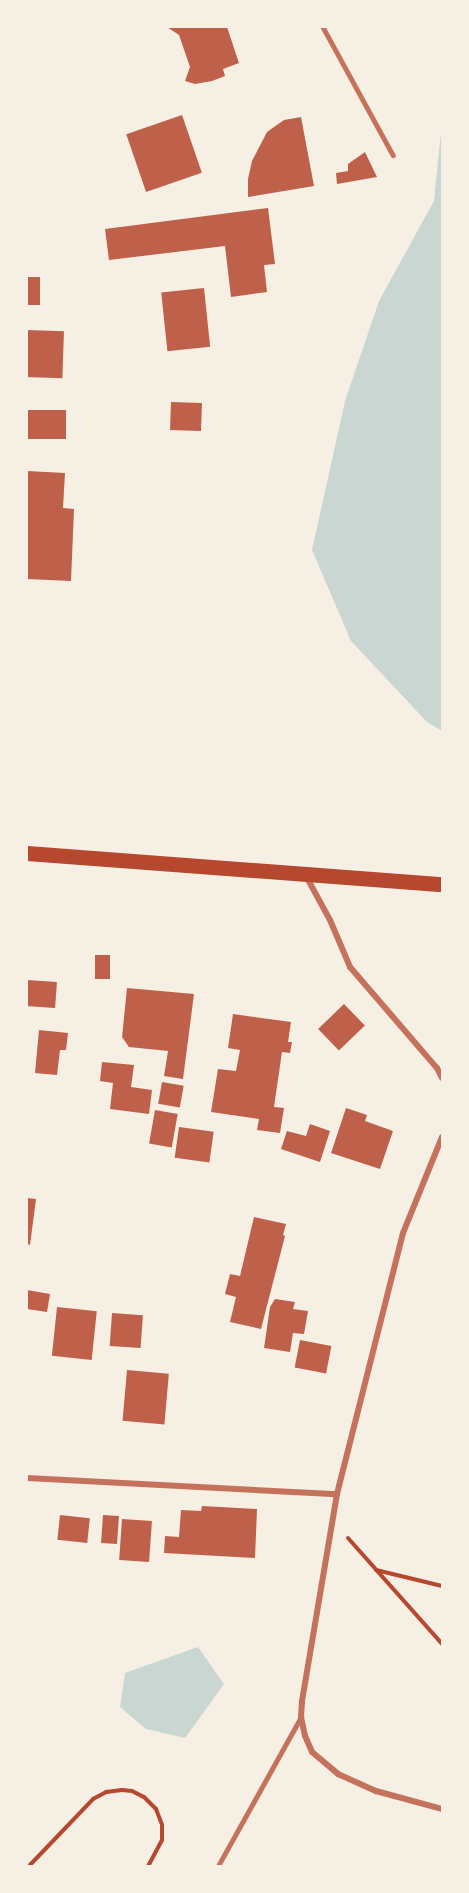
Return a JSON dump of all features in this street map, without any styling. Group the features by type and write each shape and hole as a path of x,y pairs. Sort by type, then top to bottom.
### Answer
{"main road":[{"path":"27,853 442,884"}],"street":[{"path":"304,873 330,920 350,967 437,1068 442,1078"},
{"path":"442,1137 404,1233 338,1494 302,1702 305,1736 312,1752 338,1774 376,1791 442,1809"},
{"path":"27,1478 338,1494"}],"lane":[{"path":"323,27 393,155"},
{"path":"218,1866 302,1717"}],"path":[{"path":"334,1522 442,1644"},
{"path":"375,1570 442,1586"},
{"path":"29,1866 93,1799 106,1792 122,1790 132,1791 144,1797 156,1809 162,1825 162,1840 148,1866"}],"shaded area":[{"path":"442,122 442,731 427,722 351,641 312,550 345,401 379,301 434,201"},
{"path":"198,1647 224,1684 185,1738 146,1729 120,1707 125,1673"}],"building":[{"path":"167,27 227,27 239,63 223,69 225,76 212,81 195,84 185,81 190,67 179,35"},
{"path":"182,115 202,173 146,192 126,134"},
{"path":"301,117 314,186 248,197 248,179 252,161 267,132 284,120"},
{"path":"365,152 377,177 337,184 336,173 348,171 348,164"},
{"path":"268,208 275,264 264,265 267,292 231,297 225,246 109,260 105,229"},
{"path":"27,277 40,277 40,305 27,305"},
{"path":"204,288 210,347 167,351 161,292"},
{"path":"27,330 64,331 62,378 27,377"},
{"path":"171,402 202,403 201,431 170,430"},
{"path":"27,410 66,410 66,439 27,439"},
{"path":"27,471 65,473 63,508 74,509 71,581 27,579"},
{"path":"95,955 110,955 110,979 95,979"},
{"path":"27,980 57,982 55,1008 27,1006"},
{"path":"127,988 194,994 183,1079 164,1076 168,1051 129,1047 122,1037"},
{"path":"344,1004 365,1026 339,1051 318,1029"},
{"path":"233,1014 291,1022 288,1042 292,1042 290,1053 282,1052 274,1107 284,1108 280,1133 257,1130 259,1119 211,1112 218,1069 236,1071 240,1050 228,1048"},
{"path":"39,1030 68,1033 66,1050 60,1050 57,1075 35,1073"},
{"path":"102,1062 134,1065 131,1087 152,1090 149,1114 110,1109 113,1083 100,1081"},
{"path":"162,1082 184,1086 180,1107 158,1104"},
{"path":"346,1108 367,1115 365,1121 393,1131 380,1169 331,1153"},
{"path":"155,1110 178,1114 172,1147 149,1143"},
{"path":"310,1124 330,1131 320,1162 281,1149 287,1131 306,1136"},
{"path":"179,1127 214,1132 209,1163 175,1158"},
{"path":"27,1198 36,1199 30,1245 27,1244"},
{"path":"254,1217 286,1224 283,1235 285,1236 261,1329 230,1322 236,1297 225,1294 230,1274 240,1276"},
{"path":"27,1290 50,1294 47,1312 27,1309"},
{"path":"275,1299 295,1302 293,1309 308,1311 304,1334 293,1333 290,1352 264,1348 270,1307"},
{"path":"57,1307 97,1311 92,1360 52,1356"},
{"path":"112,1313 143,1315 141,1348 110,1346"},
{"path":"300,1340 331,1346 326,1374 295,1367"},
{"path":"127,1370 169,1374 164,1424 123,1421"},
{"path":"202,1506 257,1509 255,1558 164,1553 165,1536 179,1537 181,1510 201,1511"},
{"path":"60,1515 90,1518 87,1543 57,1540"},
{"path":"103,1515 119,1516 117,1544 101,1543"},
{"path":"122,1519 152,1521 149,1562 119,1560"}]}
